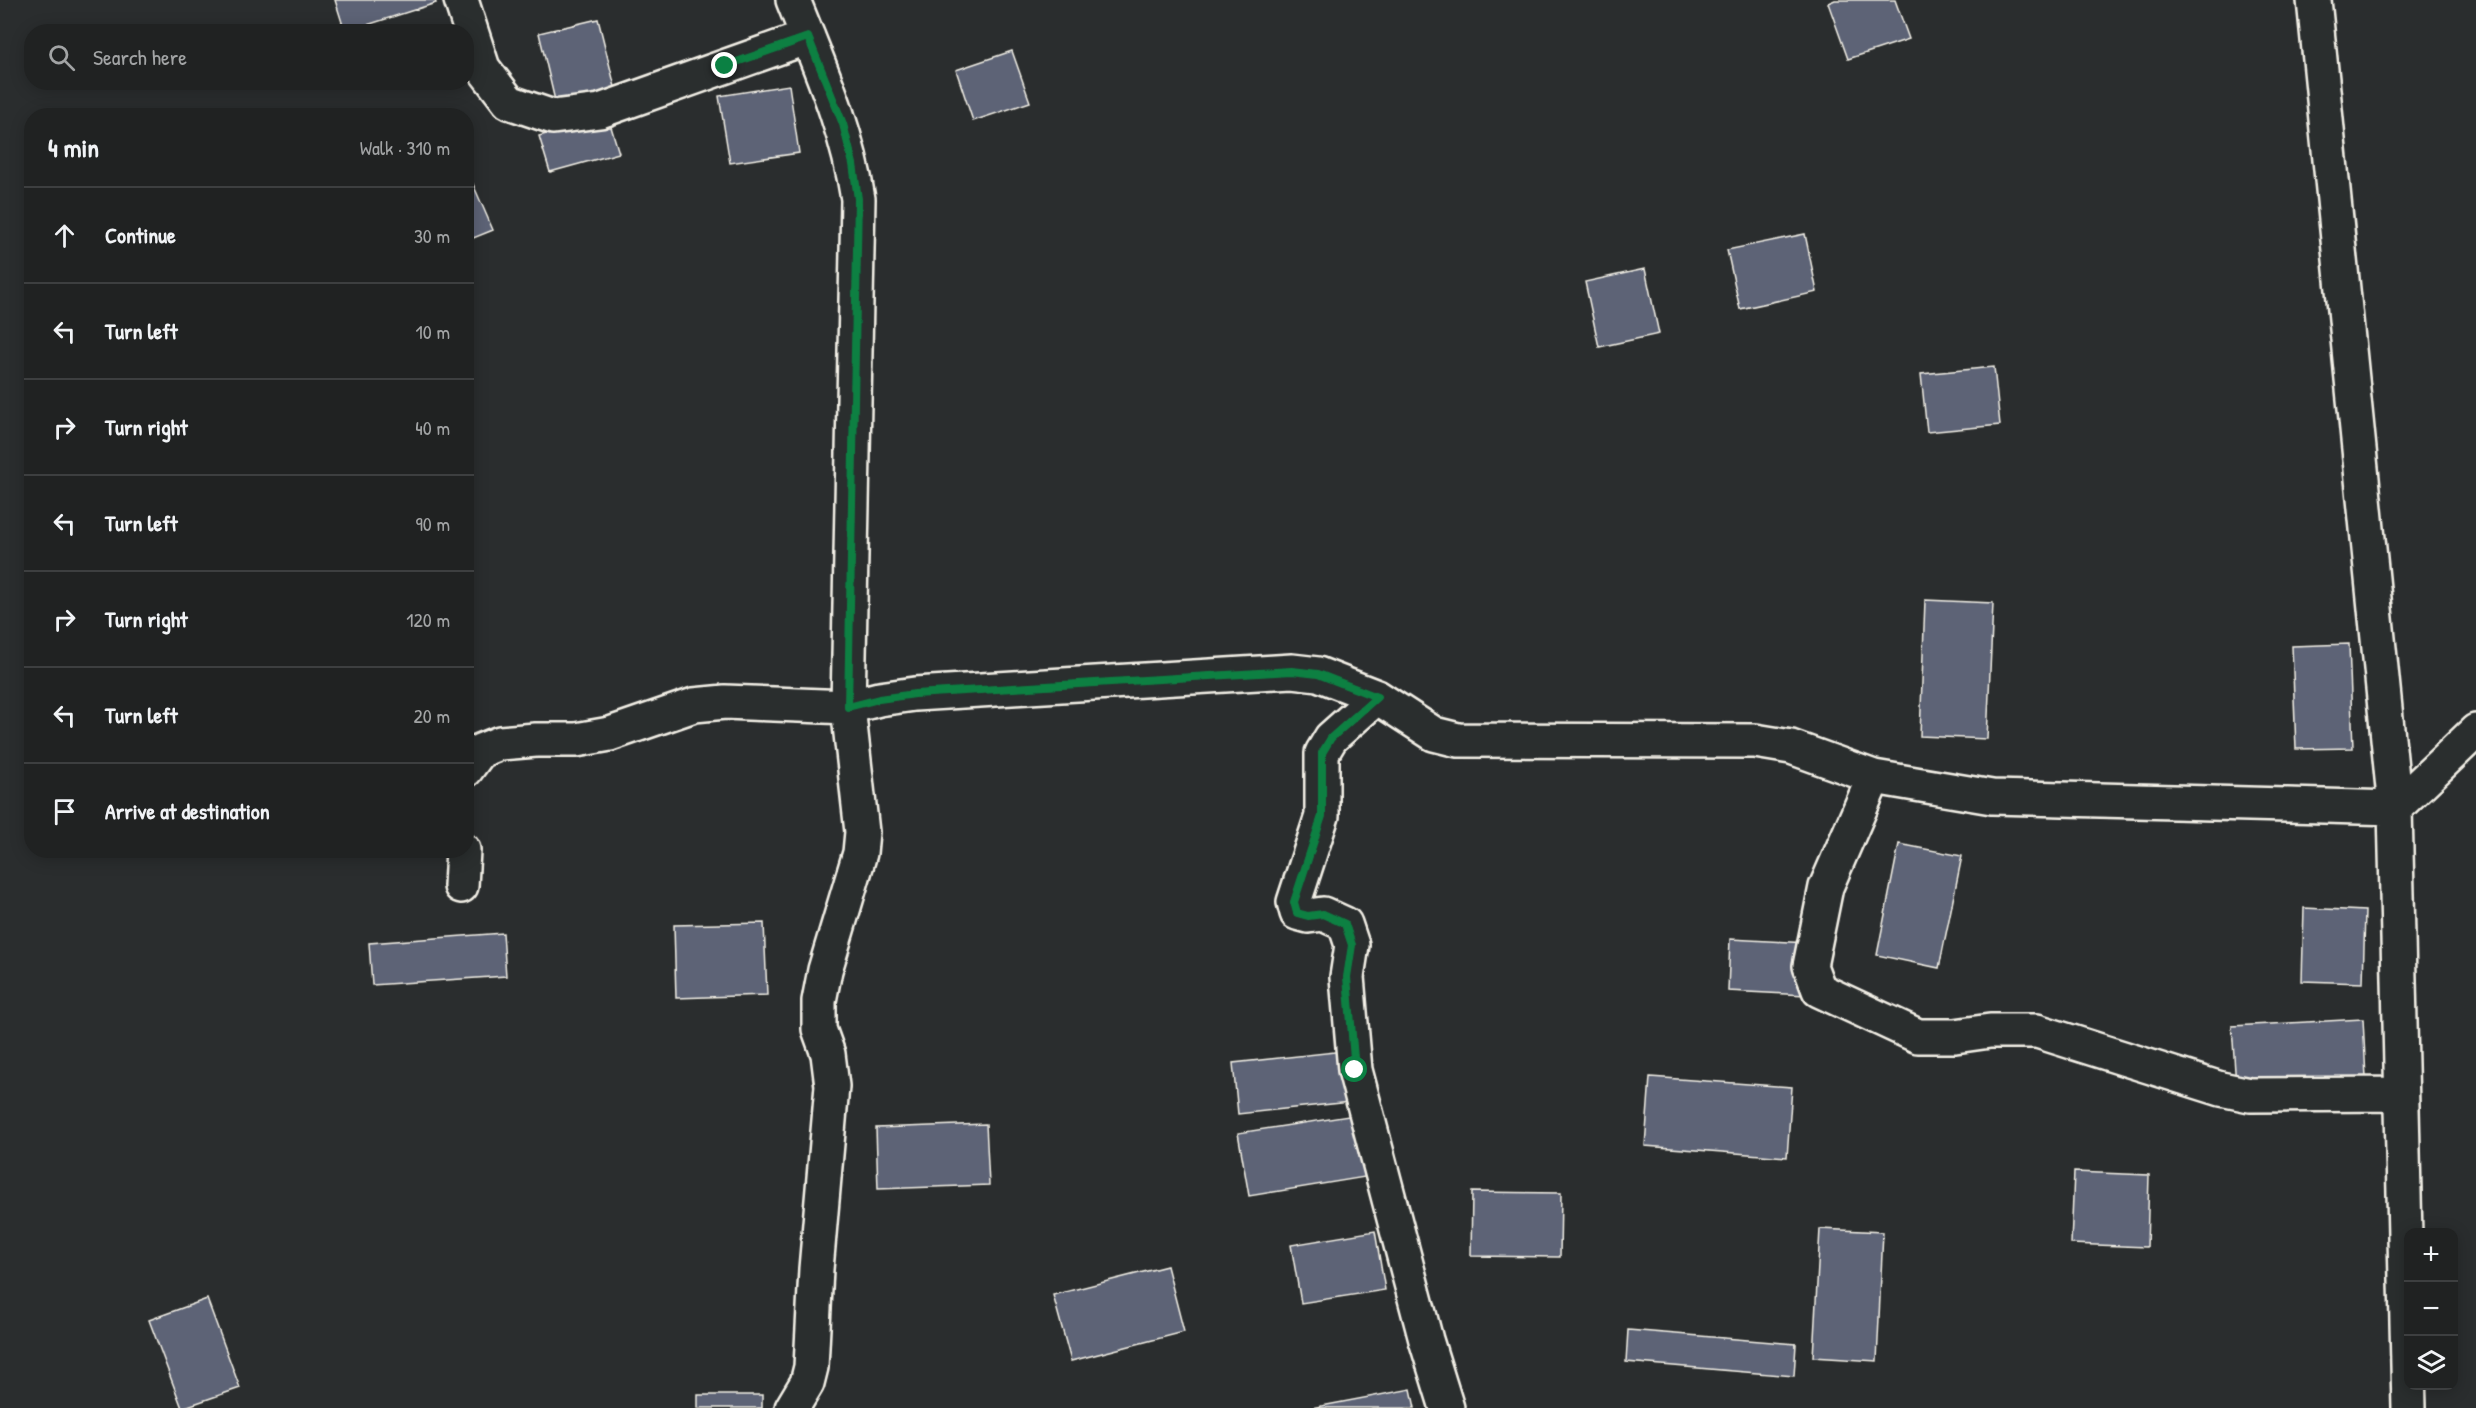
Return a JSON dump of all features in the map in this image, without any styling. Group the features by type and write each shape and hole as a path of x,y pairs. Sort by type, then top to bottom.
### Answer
{"street":[{"path":"461,0 469,24"},
{"path":"792,1408 807,1383 811,1367 816,1269 832,1086 828,1054 819,1029 819,1001 825,970 860,853 862,832 848,707 858,199 853,164 843,124 794,0"},
{"path":"2314,0 2395,808 2409,1408"},
{"path":"474,40 483,68 509,102 553,117 600,111 808,37"},
{"path":"474,760 480,752 500,743 576,740 610,734 694,705 725,702 848,707 879,699 915,694 1292,671 1318,674 1377,697 1434,734 1458,740 1755,741 1791,747 1874,777 1992,797 2395,808 2476,731"},
{"path":"1377,697 1331,738 1322,753 1322,816 1294,902 1297,913 1308,916 1323,914 1345,924 1352,945 1347,977 1355,1070 1426,1340 1447,1408"},
{"path":"1874,777 1826,887 1810,966 1819,990 1918,1036 1955,1036 1990,1031 2037,1031 2221,1089 2250,1095 2402,1094"},
{"path":"461,886 463,858"}],"building":[{"path":"335,0 435,0 436,3 370,24 342,24"},
{"path":"1835,0 1895,0 1909,39 1848,59 1828,3"},
{"path":"598,19 617,95 557,109 539,33"},
{"path":"1012,51 1030,102 973,121 956,70"},
{"path":"789,85 799,153 730,163 719,96"},
{"path":"608,117 619,153 550,172 539,136"},
{"path":"474,186 493,230 474,238"},
{"path":"1805,234 1817,292 1740,309 1727,250"},
{"path":"1645,269 1659,334 1599,347 1585,282"},
{"path":"1994,367 2000,425 1927,432 1921,374"},
{"path":"1925,600 1993,603 1987,739 1920,736"},
{"path":"2349,644 2353,748 2296,749 2292,646"},
{"path":"1899,844 1962,856 1939,968 1877,955"},
{"path":"2304,908 2365,911 2363,983 2302,981"},
{"path":"764,923 767,995 676,998 674,925"},
{"path":"503,933 506,976 372,985 369,943"},
{"path":"1730,939 1808,943 1806,995 1728,991"},
{"path":"2363,1019 2366,1078 2236,1086 2232,1026"},
{"path":"1344,1051 1350,1102 1238,1114 1233,1063"},
{"path":"1650,1077 1792,1087 1787,1157 1645,1146"},
{"path":"1355,1115 1365,1177 1249,1196 1238,1133"},
{"path":"986,1124 989,1185 878,1189 876,1128"},
{"path":"2074,1172 2149,1175 2147,1247 2071,1244"},
{"path":"1472,1192 1561,1193 1560,1257 1471,1256"},
{"path":"1820,1229 1883,1232 1877,1361 1813,1357"},
{"path":"1375,1231 1385,1290 1301,1303 1291,1245"},
{"path":"1167,1266 1184,1332 1071,1361 1053,1295"},
{"path":"207,1299 240,1388 182,1408 149,1320"},
{"path":"1628,1330 1796,1344 1794,1376 1626,1362"},
{"path":"1411,1389 1415,1408 1311,1408"},
{"path":"698,1395 762,1395 762,1408 698,1408"}],"route":[{"path":"725,66 808,37 843,124 853,164 858,199 848,707 879,699 915,694 1292,671 1318,674 1377,697 1345,728 1331,738 1322,753 1322,816 1294,902 1297,913 1308,916 1323,914 1345,924 1352,945 1347,977 1355,1070"}]}
